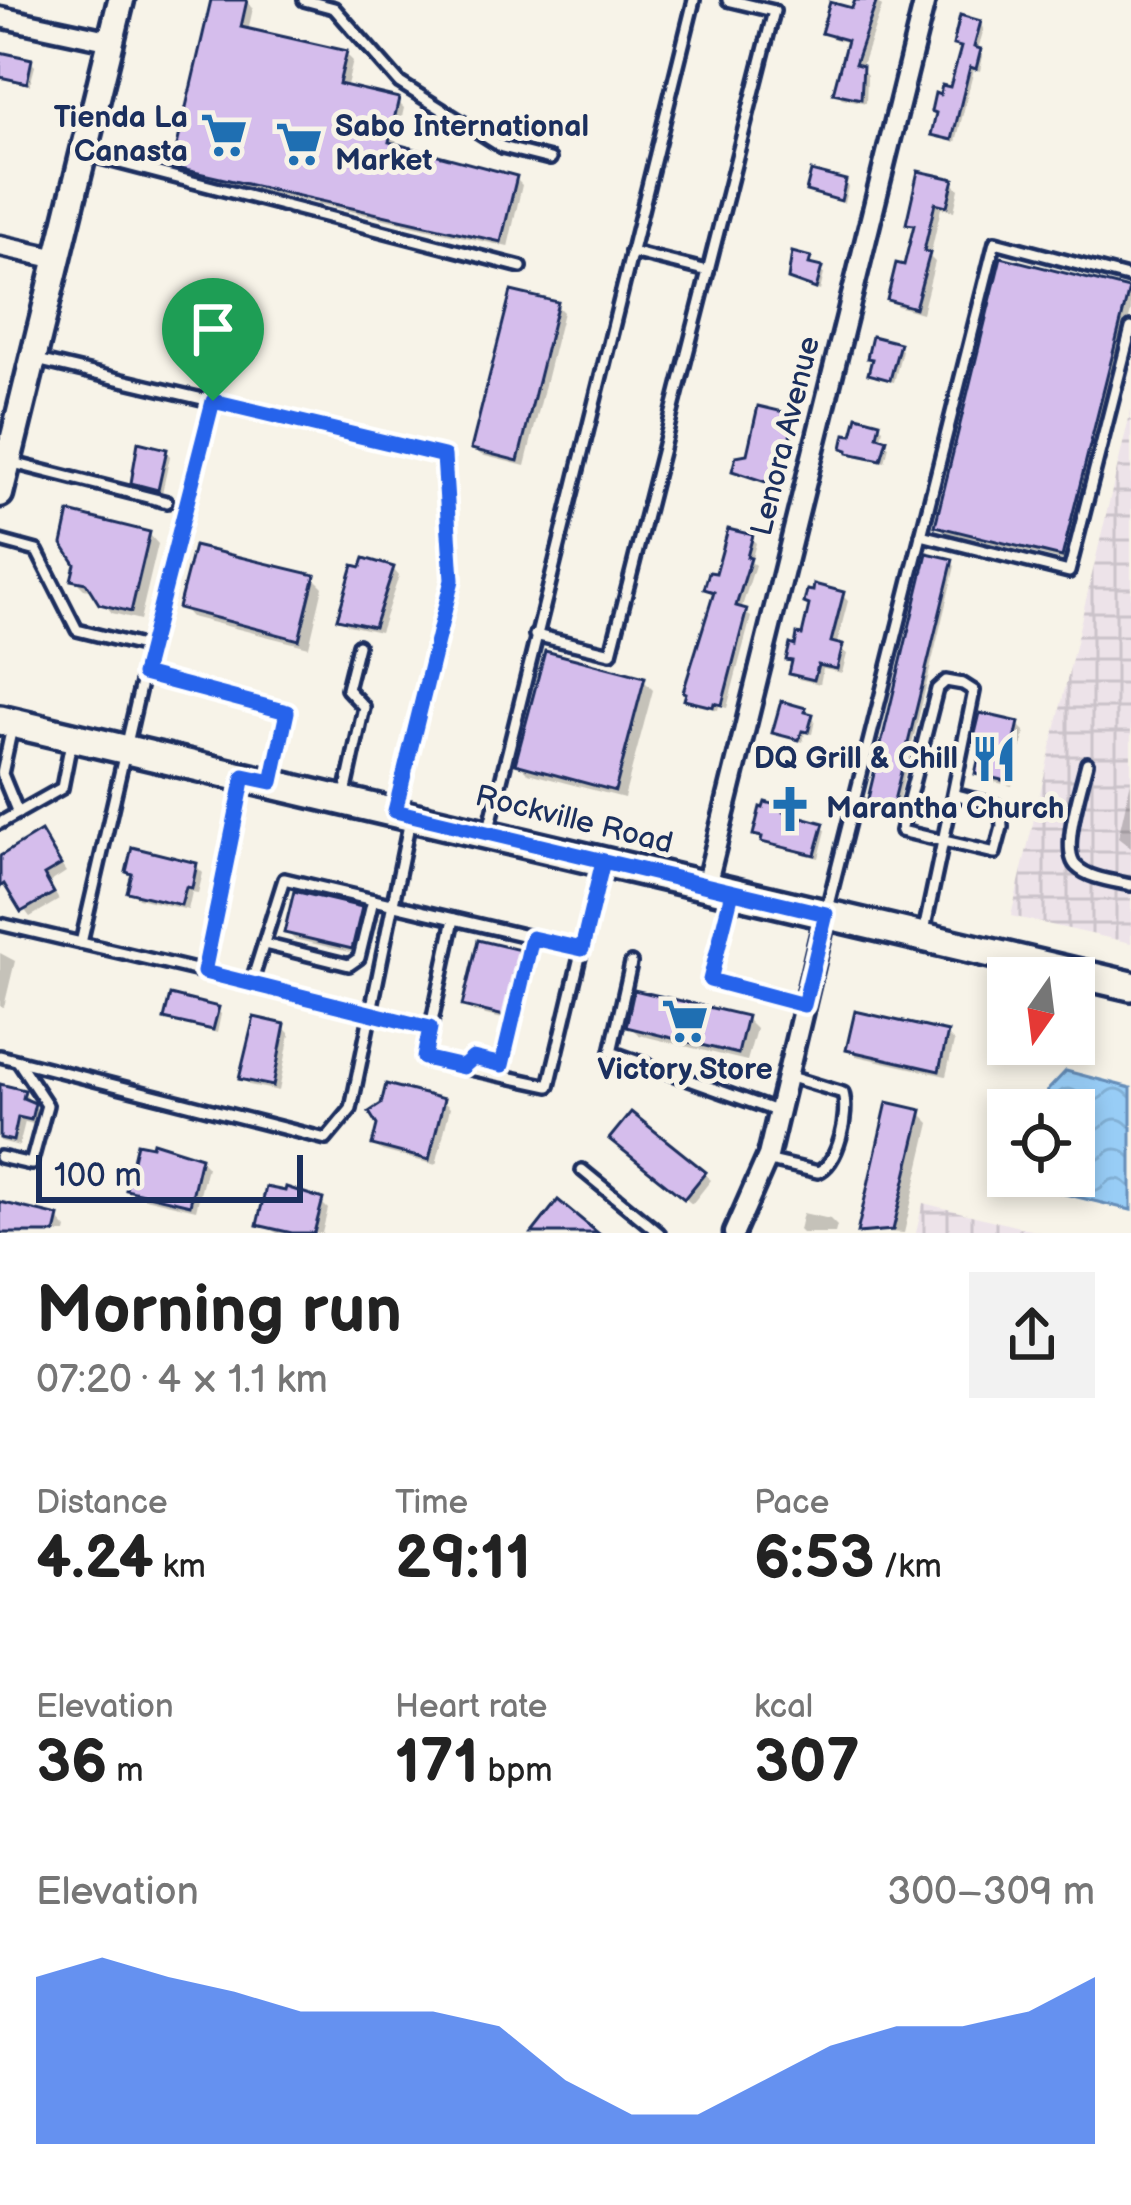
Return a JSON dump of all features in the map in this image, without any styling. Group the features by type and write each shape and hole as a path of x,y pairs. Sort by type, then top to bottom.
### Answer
{"main road":[{"path":"0,494 4,461 121,0"},
{"name":"Rockville Road","path":"6,722 1131,986"}],"street":[{"name":"Lenora Avenue","path":"719,889 925,0"},
{"path":"0,17 112,41"},
{"path":"0,246 58,260"},
{"path":"734,1233 766,1160 826,914"}],"lane":[{"path":"304,0 334,8 400,83 502,147 550,159"},
{"path":"488,833 694,0"},
{"path":"535,635 611,653 774,11 728,0"},
{"path":"84,154 521,266"},
{"path":"826,914 995,242 1131,278"},
{"path":"631,252 708,271"},
{"path":"921,535 1070,572 1131,328"},
{"path":"0,1056 326,1139 351,1108 392,904 403,813 452,580 444,456 33,359"},
{"path":"81,943 213,401"},
{"path":"4,461 167,502"},
{"path":"0,542 37,550 77,630 150,648"},
{"path":"344,799 364,707 347,689 358,645"},
{"path":"143,674 287,712 258,779 204,972"},
{"path":"922,937 942,842 953,794 974,692 946,681 937,688 901,831 942,842 995,853 1001,808 953,794"},
{"path":"6,722 2,774 18,813"},
{"path":"0,823 62,788 72,737"},
{"path":"1088,763 1067,850 1074,865 1093,876 1131,885"},
{"path":"454,919 424,1058 550,1086 603,861"},
{"path":"251,984 284,879 582,949"},
{"path":"719,889 710,980 804,1005"},
{"path":"264,944 349,965 359,958 373,900"},
{"path":"0,924 430,1028"},
{"path":"463,1067 473,1058 502,1065 532,938"},
{"path":"631,963 610,1052 778,1112"},
{"path":"0,1157 31,1164 47,1105 18,1061"},
{"path":"766,1160 818,1172 833,1160 846,1103 843,1093 787,1076"},
{"path":"582,1170 659,1233"}],"shaded area":[{"path":"1131,410 1131,943 1011,916"},
{"path":"923,1203 1043,1233 916,1233"}],"water":[{"path":"1066,1071 1131,1088 1131,1210 1077,1197 1095,1197 1095,1089 1049,1089"}],"building":[{"path":"211,0 247,0 241,27 347,51 339,84 399,98 389,142 517,176 501,242 172,167"},
{"path":"855,0 877,0 855,64 863,66 861,99 833,93 847,40 821,33 830,2 852,8"},
{"path":"960,15 981,21 974,47 981,49 976,69 970,67 952,140 931,135 936,113 931,111 935,93 940,95 942,85 950,87 961,47 953,45"},
{"path":"0,52 32,59 27,83 0,77"},
{"path":"811,171 846,180 841,201 806,191"},
{"path":"918,171 954,179 947,206 935,203 924,251 930,253 915,308 887,300 896,263 904,265 914,225 906,224"},
{"path":"792,252 811,257 809,264 822,267 816,289 788,279"},
{"path":"1001,257 1129,289 1062,557 935,526"},
{"path":"511,291 558,302 518,461 471,449"},
{"path":"872,336 900,343 890,380 868,374"},
{"path":"758,406 788,413 786,422 793,424 778,486 732,471 736,456 747,454"},
{"path":"857,416 880,422 877,436 887,439 881,460 842,448"},
{"path":"138,442 167,449 158,490 131,483"},
{"path":"69,512 150,532 131,612 99,604 86,583 71,580 75,564 62,544"},
{"path":"728,529 753,535 736,606 747,609 722,705 714,703 713,707 684,700 683,692 714,592 704,589 709,572 716,573"},
{"path":"194,546 315,575 299,640 178,608"},
{"path":"927,553 953,559 891,813 866,807"},
{"path":"364,558 394,567 374,627 337,619 353,565 361,567"},
{"path":"814,584 844,592 831,642 843,645 837,669 818,665 814,680 789,674 792,661 786,660 790,644 795,646 797,634 802,635 809,605 804,603 807,590 813,591"},
{"path":"545,651 645,677 615,791 515,764"},
{"path":"781,701 813,714 808,732 802,731 799,740 772,733"},
{"name":"DQ Grill & Chill","path":"980,713 1019,722 1006,781 975,774 982,744 973,742"},
{"path":"765,802 824,823 815,855 761,842 762,837 753,835"},
{"path":"41,831 61,865 44,875 54,893 21,912 4,884 0,887 0,856"},
{"path":"132,847 197,863 192,888 186,887 181,905 127,892"},
{"path":"294,891 362,907 352,949 284,933"},
{"path":"478,940 520,950 504,1016 462,1006"},
{"name":"Victory Store","path":"634,990 747,1016 738,1054 626,1027"},
{"path":"170,995 219,1007 213,1030 164,1019"},
{"path":"855,1011 948,1032 939,1071 846,1050"},
{"path":"254,1017 285,1024 273,1086 239,1079"},
{"path":"0,1084 25,1090 23,1098 35,1103 31,1120 18,1117 13,1141 0,1138"},
{"path":"386,1084 444,1099 429,1160 372,1145 377,1125 369,1112 381,1104"},
{"path":"887,1102 922,1110 893,1230 857,1233"},
{"path":"631,1112 706,1172 684,1199 609,1139"},
{"path":"153,1142 201,1157 190,1205 126,1190 137,1143 152,1146"},
{"path":"266,1187 285,1191 286,1187 323,1199 314,1233 257,1225"},
{"path":"558,1200 598,1233 532,1233"},
{"path":"0,1202 59,1216 55,1233 0,1233"}],"place":[{"name":"Tienda La Canasta","path":"224,135"},
{"name":"Sabo International Market","path":"299,144"},
{"name":"DQ Grill & Chill","path":"994,759"},
{"name":"Marantha Church","path":"790,809"},
{"name":"Victory Store","path":"685,1021"}],"route":[{"path":"213,401 444,456 452,580 395,811 826,914 804,1005 710,980 732,892 603,861 582,949 532,938 502,1065 473,1058 463,1067 424,1058 430,1028 204,972 244,776 272,782 287,712 143,674 213,401"}]}
